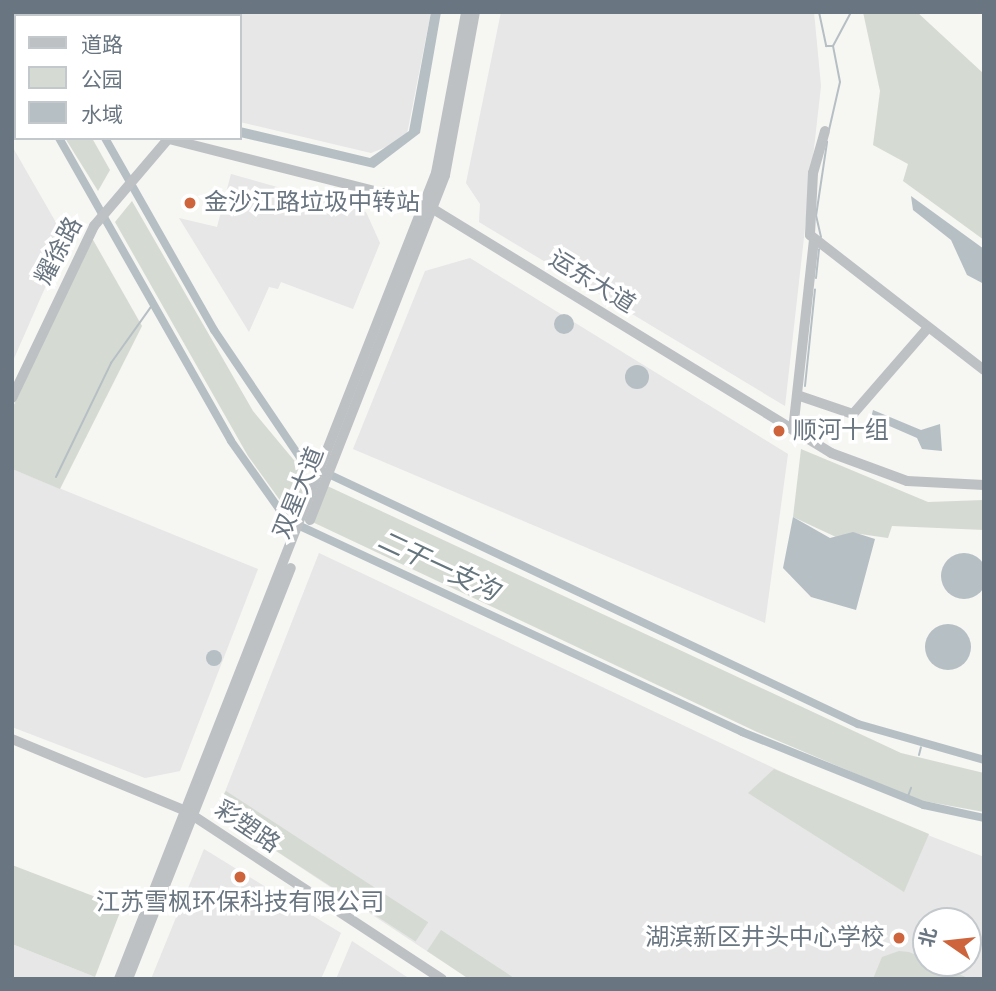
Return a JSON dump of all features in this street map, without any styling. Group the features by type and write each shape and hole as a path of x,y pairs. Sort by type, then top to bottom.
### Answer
{"street":[{"name":"双星大道","path":"429,206 466,12"},
{"name":"双星大道","path":"128,979 429,206 445,175 475,12"},
{"path":"825,131 807,222 814,239 926,330 984,370"},
{"name":"耀徐路","path":"12,398 94,226 165,140"},
{"name":"运东大道","path":"170,140 429,206 793,430 885,476 928,486 984,485"},
{"path":"793,430 814,239"},
{"path":"797,395 853,414 926,330"},
{"name":"彩塑路","path":"12,739 190,814 442,979"},
{"name":"双星大道","path":"119,979 190,814"}],"shaded area":[{"path":"114,12 431,12 406,139 371,153 242,122 242,14"},
{"path":"501,12 814,12 821,86 785,406 479,222 480,204 466,183"},
{"path":"12,146 66,240 12,363"},
{"path":"231,174 366,212 380,243 353,309 281,282 278,289 269,287 249,332 179,218 217,227"},
{"path":"470,258 788,454 765,623 353,449 425,271"},
{"path":"12,469 258,569 180,771 145,778 12,727"},
{"path":"319,553 856,807 984,857 984,979 469,979 217,812"},
{"path":"204,849 341,933 321,979 151,979"},
{"path":"352,941 410,979 336,979"},
{"path":"12,944 95,977 12,979"}],"green space":[{"path":"863,12 917,12 984,74 984,240 903,181 908,164 873,145 880,91"},
{"path":"66,140 93,140 110,170 98,191"},
{"path":"132,201 253,411 308,477 901,753 984,773 984,812 918,800 757,732 287,510 248,456 115,222"},
{"path":"92,238 142,326 60,489 12,469 12,409"},
{"path":"801,449 928,502 984,500 984,530 892,526 888,538 853,533 836,537 793,517"},
{"path":"774,769 929,834 904,892 748,793"},
{"path":"226,791 428,922 416,942 213,810"},
{"path":"12,865 122,907 95,977 12,944"},
{"path":"441,930 514,978 469,979 427,951"},
{"path":"899,951 912,953 912,977 970,979 873,979 882,957"}],"water":[{"path":"431,12 441,12 420,133 374,168 242,137 242,127 370,158 409,131"},
{"path":"911,196 984,249 984,284 967,275 951,240 913,210"},
{"path":"564,314 571,317 574,324 571,331 564,334 557,331 554,324 557,317"},
{"path":"637,365 645,369 649,377 645,385 637,389 629,385 625,377 629,369"},
{"path":"873,410 921,430 940,424 942,451 922,449 917,438 871,418"},
{"path":"793,517 830,538 853,532 875,539 856,610 811,597 783,568"},
{"path":"964,553 980,560 987,576 980,592 964,599 948,592 941,576 948,560"},
{"path":"948,624 964,631 971,647 964,663 948,670 932,663 925,647 932,631"},
{"path":"214,650 220,652 220,664 214,666 208,664 206,658 208,652"}],"waterway":[{"path":"819,12 826,46 832,46"},
{"path":"829,130 840,82 833,46 851,12"},
{"name":"二干一支沟","path":"60,140 231,441 287,520 742,732 924,805 984,818"},
{"path":"106,140 214,330 303,462 858,724 984,760"},
{"path":"821,237 816,216 827,142"},
{"path":"816,278 819,249"},
{"path":"805,386 815,290"},
{"path":"56,477 111,363 153,304"},
{"path":"919,755 921,747"},
{"path":"907,799 911,788"}],"place":[{"name":"金沙江路垃圾中转站","path":"190,203"},
{"name":"顺河十组","path":"779,431"},
{"name":"江苏雪枫环保科技有限公司","path":"240,877"},
{"name":"湖滨新区井头中心学校","path":"899,938"}]}
